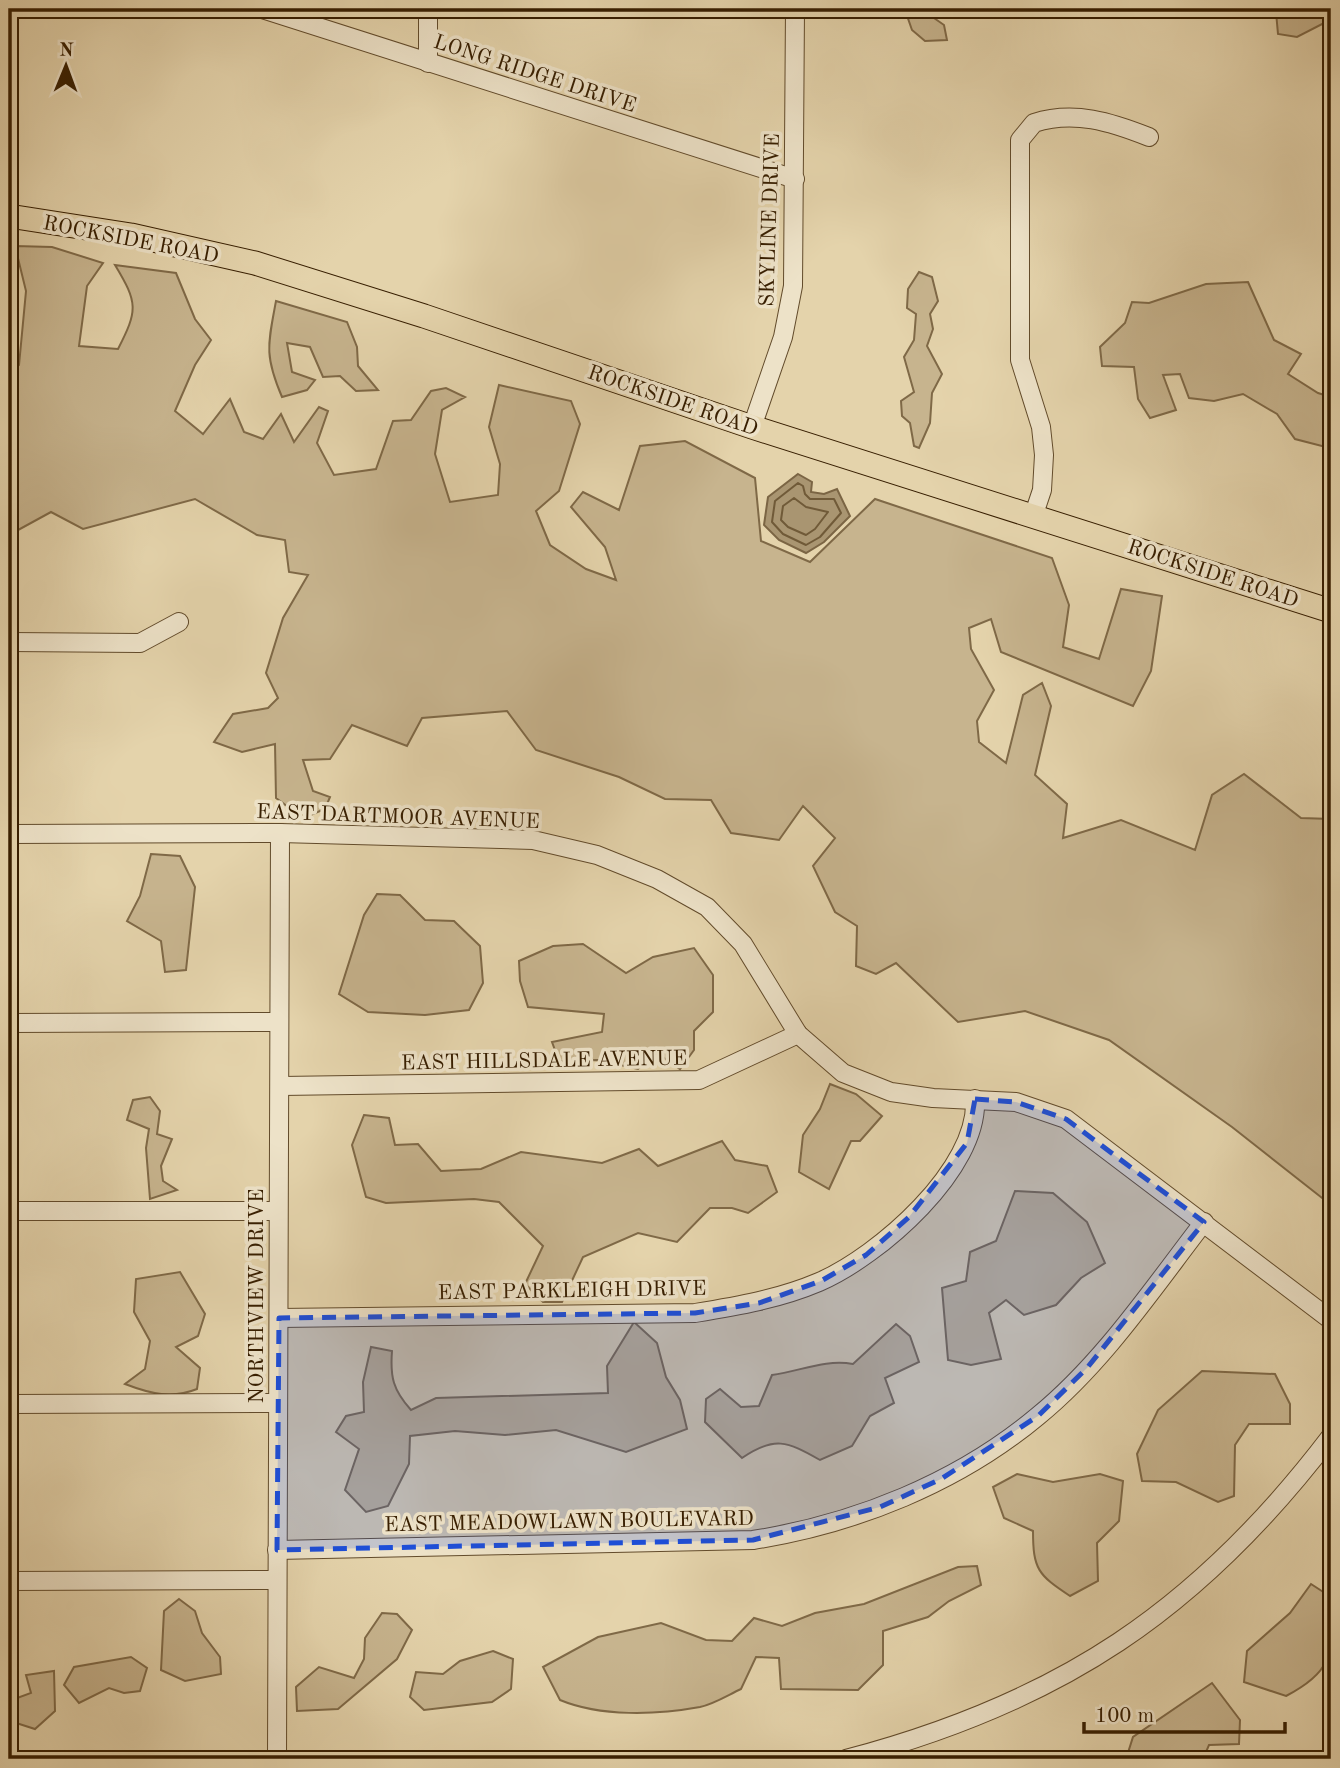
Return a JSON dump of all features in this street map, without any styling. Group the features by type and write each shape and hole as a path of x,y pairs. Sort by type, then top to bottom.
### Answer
{"main road":[{"name":"ROCKSIDE ROAD","path":"9,216 131,235 255,263 424,316 752,427 1331,611"}],"street":[{"name":"LONG RIDGE DRIVE","path":"262,9 795,179"},
{"path":"428,9 428,62"},
{"name":"SKYLINE DRIVE","path":"752,427 789,313 793,286 794,9"},
{"path":"1033,517 1042,490 1044,455 1041,427 1020,360 1020,140 1034,123 1063,118 1107,120 1149,137"},
{"path":"9,642 140,642 179,622"},
{"name":"EAST DARTMOOR AVENUE","path":"9,834 280,833 533,840 597,855 657,878 707,907 743,944 798,1034 842,1073 891,1092 933,1098 1016,1102 1066,1119 1331,1320"},
{"name":"NORTHVIEW DRIVE","path":"277,1759 280,833"},
{"path":"9,1023 279,1022"},
{"name":"EAST HILLSDALE AVENUE","path":"281,1086 699,1080 798,1034"},
{"name":"EAST PARKLEIGH DRIVE","path":"279,1318 695,1313 759,1303 821,1281 866,1255 909,1217 944,1180 967,1143 976,1116 975,1099"},
{"path":"9,1211 278,1211"},
{"name":"EAST MEADOWLAWN BOULEVARD","path":"277,1550 753,1541 797,1533 880,1507 941,1479 1038,1416 1087,1368 1204,1222"},
{"path":"9,1404 278,1403"},
{"path":"846,1759 922,1739 987,1714 1101,1656 1149,1623 1223,1560 1293,1487 1331,1436"},
{"path":"9,1581 277,1580"}],"highlighted area":[{"path":"975,1099 1016,1102 1066,1119 1204,1222 1087,1368 1038,1416 941,1479 880,1507 753,1540 277,1550 279,1318 695,1313 759,1303 821,1281 866,1255 909,1217 967,1143"}],"shaded area":[{"path":"896,9 921,9 944,25 947,40 925,41 912,30 905,10"},
{"path":"1263,9 1331,9 1331,23 1328,21 1297,37 1278,34 1276,12"},
{"path":"15,246 52,247 103,263 87,286 79,346 118,349 125,336 133,307 128,289 115,265 176,273 195,319 211,340 195,365 175,411 203,434 230,399 244,432 263,439 281,414 294,442 319,407 328,411 317,443 334,475 376,469 393,421 411,420 431,391 446,388 465,397 442,410 435,454 450,502 498,495 500,464 489,427 499,385 571,401 580,424 559,491 536,511 550,545 586,569 616,580 605,547 571,507 583,492 619,510 640,446 685,441 755,478 761,541 810,562 875,499 1052,558 1069,605 1063,647 1099,659 1121,589 1162,596 1151,671 1133,706 1001,652 991,619 969,628 971,649 994,690 977,721 979,742 1006,763 1023,695 1042,683 1051,706 1035,775 1067,804 1063,838 1121,820 1195,850 1212,795 1244,774 1301,818 1331,819 1331,1205 1232,1127 1109,1040 1025,1011 958,1022 896,963 876,974 856,966 857,926 835,912 813,866 835,838 803,806 779,840 731,833 711,800 665,799 619,777 536,750 507,711 422,718 407,746 352,725 330,759 303,760 313,791 330,797 325,809 303,818 276,798 275,744 242,752 214,742 233,714 268,708 278,698 266,673 283,618 308,575 289,572 285,540 257,535 195,499 83,529 51,512 9,535 9,373 19,365 26,291"},
{"path":"919,272 932,277 938,301 930,314 933,329 927,346 942,374 932,393 930,423 919,448 914,446 910,423 902,416 901,401 914,392 904,357 914,340 916,314 907,308 908,289"},
{"path":"1248,282 1274,340 1301,354 1288,374 1318,393 1331,397 1331,490 1326,447 1295,439 1277,414 1243,394 1214,401 1189,398 1180,374 1163,375 1176,410 1150,418 1138,399 1134,367 1102,366 1100,347 1125,323 1132,302 1149,303 1206,284"},
{"path":"276,301 347,322 357,347 358,366 378,390 356,391 340,376 323,377 310,347 287,343 292,372 315,380 307,390 282,397 272,370 269,349"},
{"path":"151,854 180,856 195,887 186,970 165,972 161,941 127,921 140,896"},
{"path":"377,894 400,895 425,920 454,921 480,946 483,983 469,1010 425,1015 368,1012 339,994 364,915"},
{"path":"583,944 626,973 653,957 694,948 713,975 713,1012 694,1031 694,1050 680,1069 657,1053 638,1069 598,1060 559,1061 552,1042 602,1032 604,1014 528,1007 520,981 519,961 553,946"},
{"path":"830,1084 856,1094 882,1116 860,1141 851,1141 829,1189 799,1172 803,1135 820,1109"},
{"path":"150,1097 160,1111 157,1134 172,1139 161,1166 163,1181 177,1190 150,1199 146,1148 149,1129 127,1120 133,1100"},
{"path":"364,1115 389,1118 395,1145 418,1144 441,1171 481,1169 521,1152 602,1163 639,1149 658,1166 722,1141 735,1160 767,1166 777,1192 748,1213 732,1208 710,1208 677,1242 638,1233 583,1257 562,1302 543,1302 525,1284 543,1246 499,1202 474,1199 386,1203 366,1197 352,1145"},
{"path":"1015,1191 1053,1193 1087,1222 1105,1263 1081,1278 1056,1305 1024,1315 1006,1300 989,1313 1001,1359 971,1365 948,1360 942,1288 966,1281 970,1252 996,1241"},
{"path":"180,1272 205,1314 198,1336 176,1347 200,1368 197,1389 179,1394 161,1394 125,1384 145,1369 150,1341 134,1312 136,1279"},
{"path":"634,1322 657,1343 666,1377 680,1400 687,1429 626,1452 556,1430 505,1435 455,1431 410,1436 409,1464 388,1506 366,1512 345,1490 359,1449 336,1432 346,1416 364,1412 363,1382 371,1347 392,1351 394,1383 411,1410 436,1398 608,1393 607,1366"},
{"path":"896,1324 910,1336 919,1362 885,1378 894,1403 870,1416 852,1446 820,1460 789,1445 772,1444 742,1458 705,1422 706,1399 720,1389 741,1407 759,1406 772,1375 823,1364 853,1364"},
{"path":"1202,1371 1275,1374 1290,1404 1290,1424 1249,1424 1235,1445 1234,1496 1218,1502 1176,1482 1142,1481 1137,1454 1158,1410"},
{"path":"1017,1474 1053,1482 1100,1474 1123,1481 1119,1521 1097,1543 1098,1581 1070,1596 1044,1576 1036,1563 1033,1531 1004,1518 993,1487"},
{"path":"977,1566 981,1585 949,1601 928,1617 883,1631 883,1665 858,1690 781,1689 779,1658 756,1657 741,1689 710,1704 665,1712 611,1712 576,1706 560,1700 543,1667 598,1637 661,1623 706,1640 732,1641 754,1618 782,1626 815,1613 864,1604 958,1567"},
{"path":"1311,1584 1331,1597 1330,1644 1323,1667 1315,1677 1286,1696 1244,1682 1247,1651 1290,1613"},
{"path":"179,1599 195,1611 202,1633 220,1657 221,1674 185,1681 161,1670 164,1611"},
{"path":"382,1613 397,1614 412,1630 397,1659 338,1709 297,1711 296,1687 319,1667 354,1678 364,1659 365,1638"},
{"path":"493,1651 513,1659 511,1689 492,1702 424,1710 410,1697 416,1672 443,1674 460,1661"},
{"path":"131,1657 147,1668 140,1691 124,1693 109,1688 79,1703 64,1685 74,1667"},
{"path":"54,1671 55,1711 35,1729 10,1721 9,1701 31,1693 26,1675"},
{"path":"1212,1683 1240,1720 1239,1744 1209,1745 1203,1759 1126,1759 1133,1737"}],"water":[{"path":"798,474 812,482 811,492 824,494 837,489 850,516 824,542 806,553 779,540 764,525 768,497"}]}
